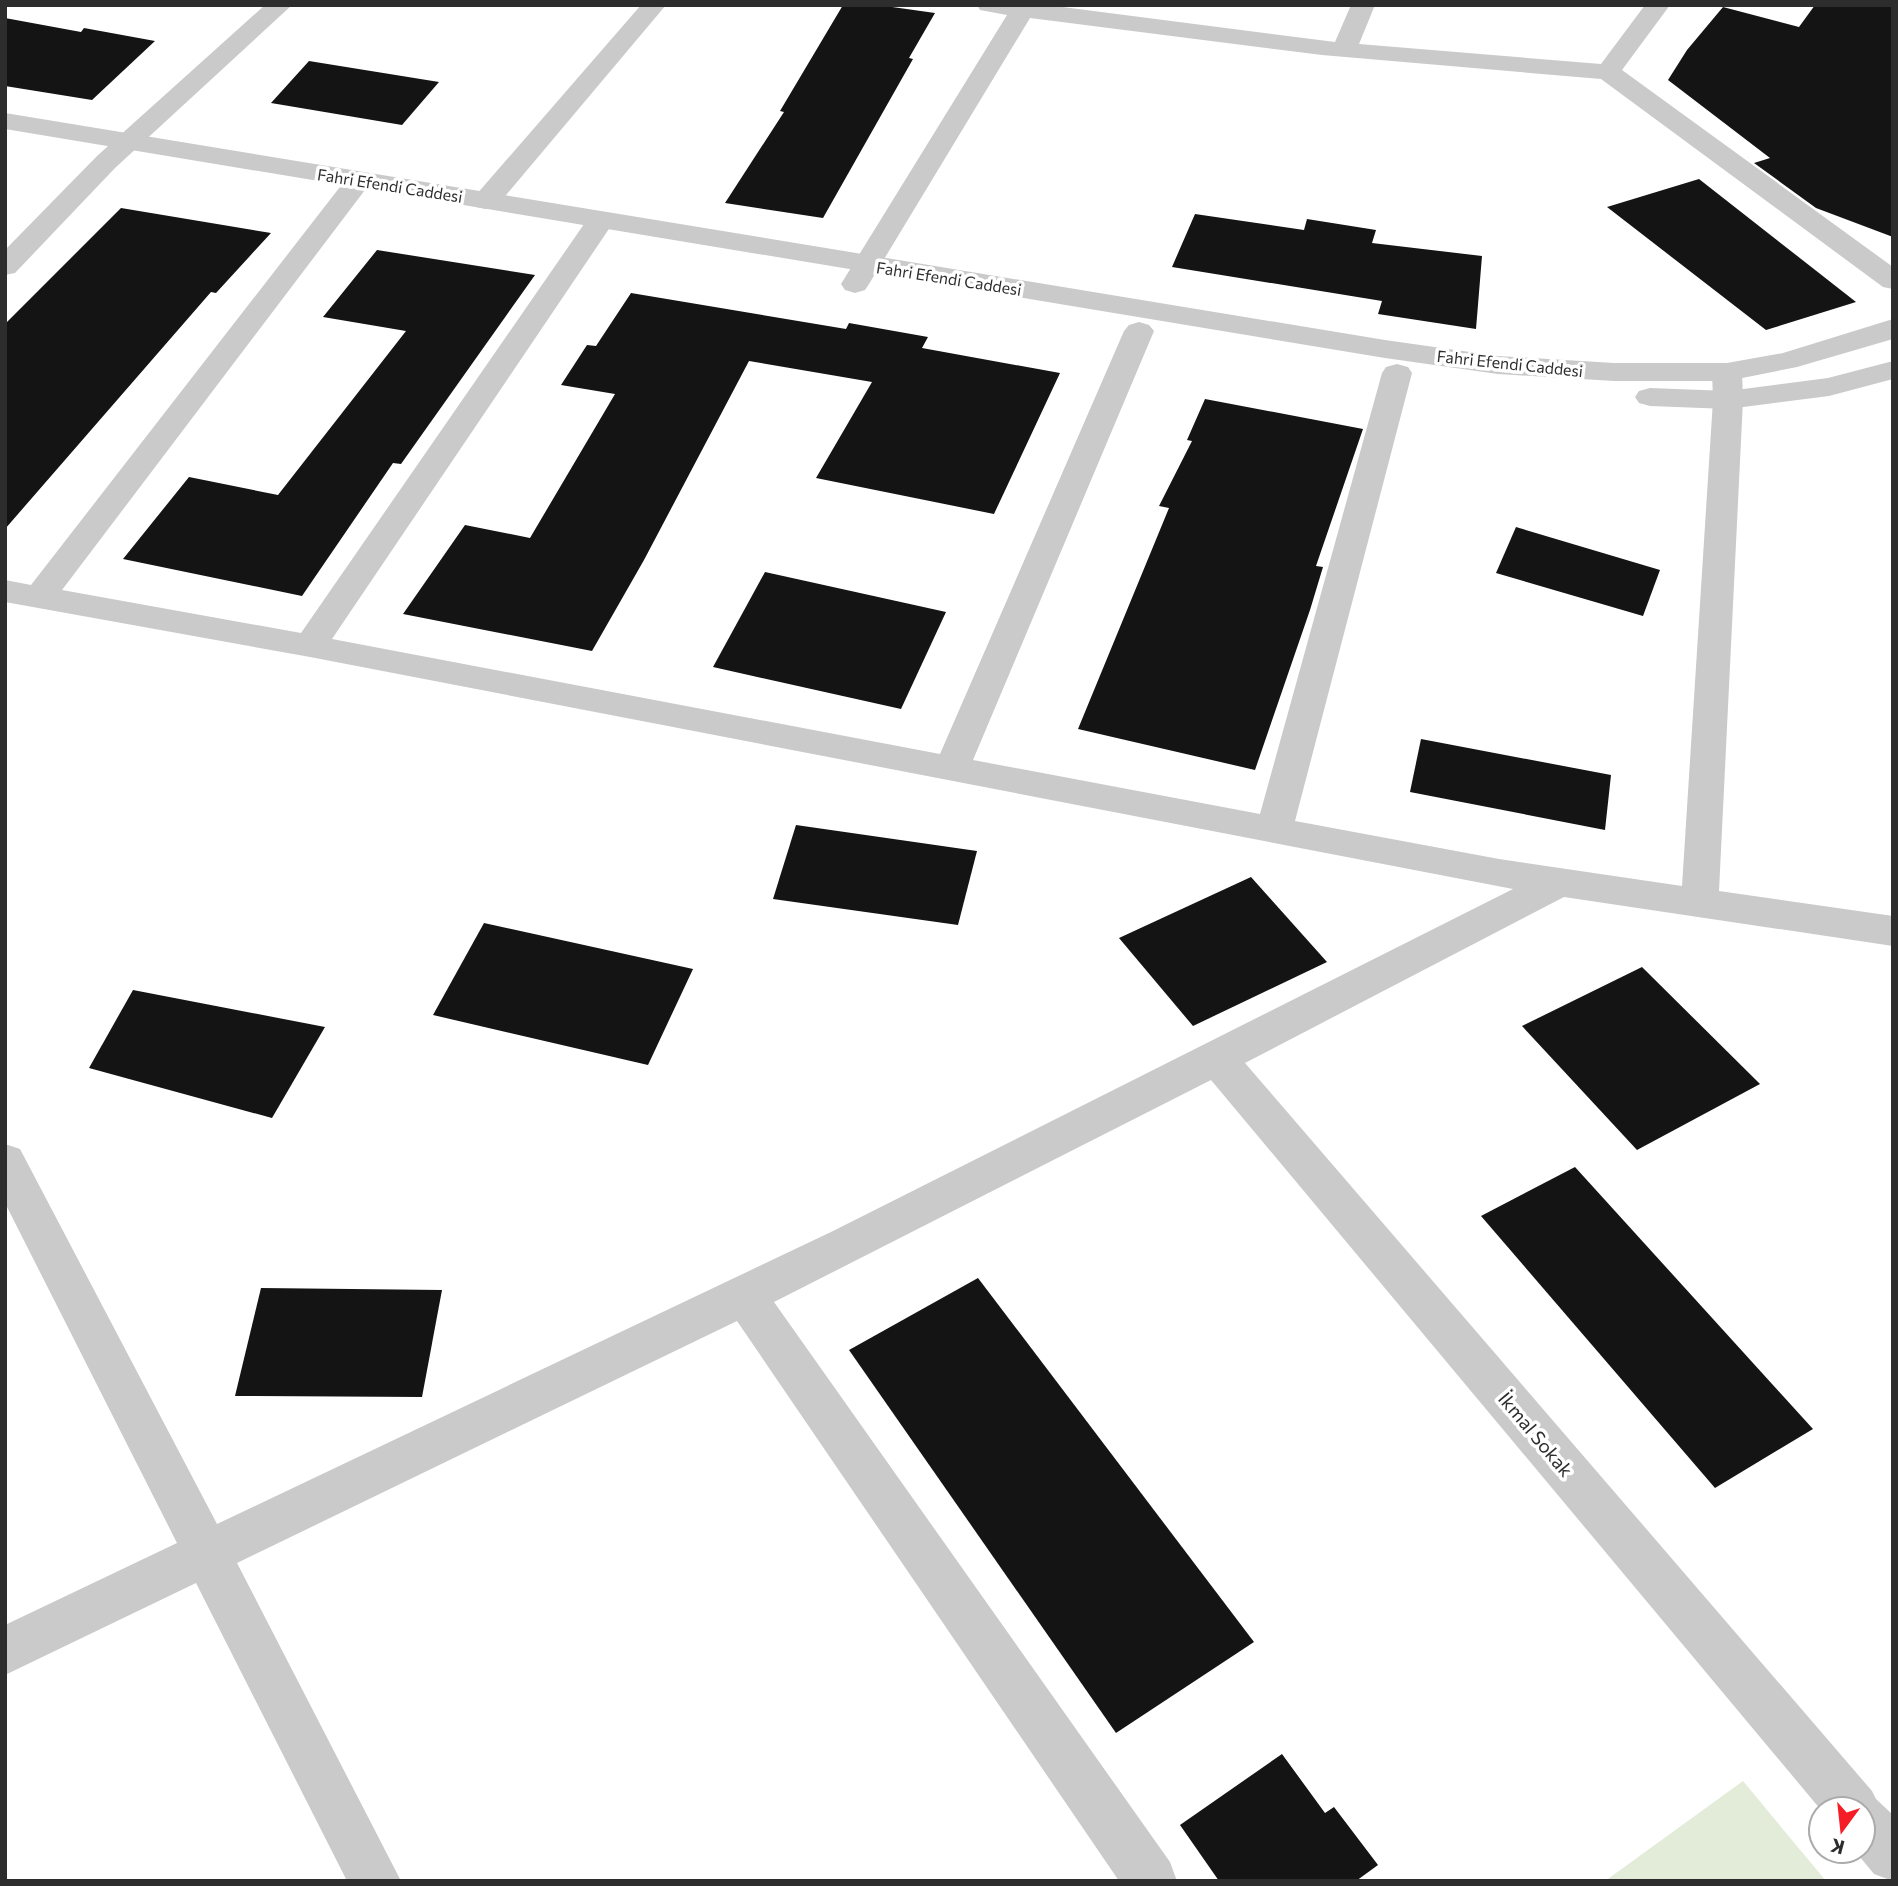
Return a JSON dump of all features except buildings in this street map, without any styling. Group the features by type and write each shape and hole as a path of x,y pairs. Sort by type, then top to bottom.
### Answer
{"street":[{"path":"5,267 128,141 280,5"},
{"path":"486,201 654,5"},
{"path":"989,5 1344,50 1608,72 1893,281"},
{"path":"1344,50 1363,5"},
{"path":"1608,72 1658,5"},
{"path":"861,274 1024,8"},
{"name":"Fahri Efendi Caddesi","path":"5,121 128,141 351,190 861,274 1498,365 1614,372 1728,386 1787,361 1878,335 1893,328"},
{"name":"Fahri Efendi Caddesi","path":"5,144 106,162 351,190 486,201 595,230"},
{"path":"351,190 22,594 1560,882 1893,931"},
{"path":"310,646 595,230"},
{"name":"Fahri Efendi Caddesi","path":"861,274 1139,331 1495,387 1829,387 1893,369"},
{"path":"952,768 1139,331"},
{"path":"1274,830 1398,373"},
{"path":"1700,902 1728,386"},
{"path":"5,1651 206,1552 744,1296 1217,1059 1560,882"},
{"name":"İkmal Sokak","path":"1217,1059 1842,1795"},
{"path":"5,1161 374,1881"},
{"path":"744,1296 1151,1881"},
{"path":"1877,1836 1893,1855"}],"green space":[{"path":"1743,1781 1807,1858 1807,1865 1813,1865 1826,1881 1605,1881"}]}
